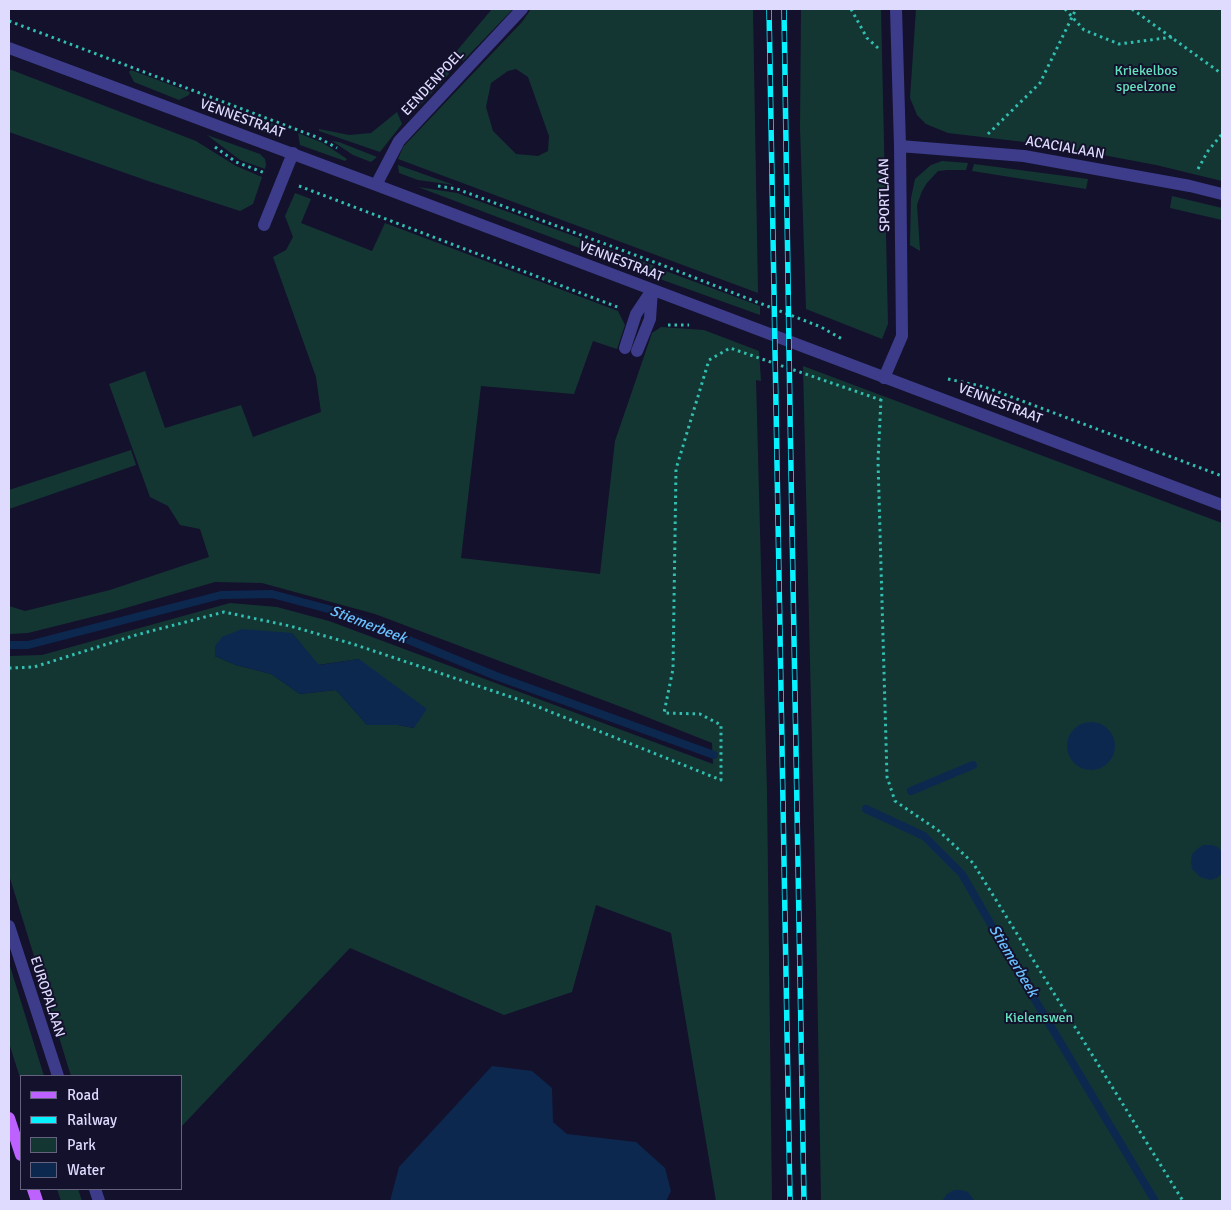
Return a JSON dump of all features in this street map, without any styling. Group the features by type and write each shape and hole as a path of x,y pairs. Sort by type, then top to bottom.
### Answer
{"main road":[{"path":"9,1118 20,1152"}],"street":[{"name":"EENDENPOEL","path":"376,185 399,141 522,9"},
{"name":"SPORTLAAN","path":"884,378 902,336 896,9"},
{"name":"VENNESTRAAT","path":"9,48 293,153 1222,505"},
{"name":"ACACIALAAN","path":"900,146 1024,156 1190,186 1222,194"},
{"path":"264,225 293,153"},
{"path":"652,290 650,319 631,349 636,314 652,290"},
{"name":"EUROPALAAN","path":"9,926 58,1075"}],"path":[{"path":"851,9 867,38 897,65"},
{"path":"1065,9 1084,30 1119,44 1173,37"},
{"path":"984,138 1040,83 1076,9"},
{"path":"1132,9 1222,74"},
{"path":"9,21 319,138 343,152"},
{"path":"1196,174 1208,151 1222,134"},
{"path":"210,143 236,162 636,314"},
{"path":"431,185 457,189 662,265 821,326 849,344"},
{"path":"650,319 664,325 690,325"},
{"path":"9,668 34,667 136,635 224,612 299,628 353,644 526,702 721,780 721,725 700,714 664,713 673,669 676,470 709,360 730,348 881,400 878,461 887,777 894,801 939,831 973,863 1183,1201"},
{"path":"940,377 985,387 1222,476"}],"green space":[{"path":"492,9 513,9 463,61 455,53"},
{"path":"531,9 753,9 758,293 398,159 403,147 522,22","holes":["516,69 528,77 549,136 548,151 538,156 516,154 493,131 486,107 491,83 508,71"]},
{"path":"801,9 881,9 888,324 882,339 806,309 800,128"},
{"name":"Kriekelbos speelzone","path":"916,9 1222,9 1222,181 1156,165 1050,145 948,133 926,124 917,115 910,98"},
{"path":"445,62 449,74 417,109 408,103"},
{"path":"9,69 196,141 236,166 262,177 253,204 240,211 9,132"},
{"path":"131,70 190,92 189,95 179,100 134,82 129,72"},
{"path":"225,105 276,125 275,128 265,132 227,118"},
{"path":"397,112 402,124 380,152 319,131 319,129 349,135 371,133"},
{"path":"298,133 323,143 347,159 345,161 300,145"},
{"path":"207,135 260,154 265,159 265,169 240,160"},
{"path":"332,141 377,157 371,162 353,155"},
{"path":"942,161 968,163 966,170 938,171 922,191 917,205 920,251 910,245 911,198 915,179 931,165"},
{"path":"974,164 1088,179 1086,189 972,171"},
{"path":"398,165 454,185 418,180 399,173"},
{"path":"418,187 457,193 655,266 651,275"},
{"path":"295,193 311,199 301,223 372,251 385,223 618,311 625,325 617,349 593,341 574,394 481,386 461,558 600,574 615,441 652,333 661,327 704,330 759,351 761,381 756,380 767,792 772,1201 716,1201 671,933 596,905 572,992 504,1015 350,948 182,1126 182,1075 71,1075 9,875 9,656 42,655 230,603 277,607 329,621 713,764 712,743 375,614 262,583 215,582 112,612 28,633 9,634 9,606 25,611 110,590 209,557 200,529 180,525 168,506 150,497 109,384 145,371 165,428 241,405 253,437 321,412 316,377 273,257 286,250 293,237 285,216","holes":["292,633 318,665 359,659 414,728 398,725 367,725 336,690 300,694 271,674 236,665 215,656"]},
{"path":"1172,196 1222,208 1222,220 1170,208"},
{"path":"663,270 760,306 760,315 660,279"},
{"name":"Kielenswen","path":"803,366 1222,523 1222,1201 821,1201"},
{"path":"131,450 136,465 9,509 9,490"},
{"path":"9,963 44,1075 20,1075 20,1078 9,1043"},
{"path":"57,1190 78,1190 82,1201 61,1201"}],"water":[{"path":"242,629 292,633 319,665 359,659 427,709 414,728 398,725 367,725 336,690 300,694 271,674 236,665 215,656 215,646 222,637"},
{"path":"1086,722 1096,722 1105,726 1111,732 1114,737 1114,755 1105,766 1096,770 1086,770 1077,766 1071,760 1067,751 1067,741 1071,732 1077,726"},
{"path":"1203,845 1218,847 1222,852 1222,873 1217,878 1210,880 1200,877 1192,869 1192,854"},
{"path":"492,1066 532,1071 552,1088 553,1122 567,1134 636,1142 665,1168 671,1191 666,1201 390,1201 399,1167"},
{"path":"954,1190 968,1192 975,1201 942,1201 947,1194"}],"waterway":[{"name":"Stiemerbeek","path":"9,645 28,645 221,595 272,594 343,613 496,676 714,755"},
{"path":"911,791 973,765"},
{"name":"Stiemerbeek","path":"866,809 924,836 962,874 1155,1201"}],"railway":[{"path":"769,9 790,1201"},
{"path":"784,9 804,1201"}]}
